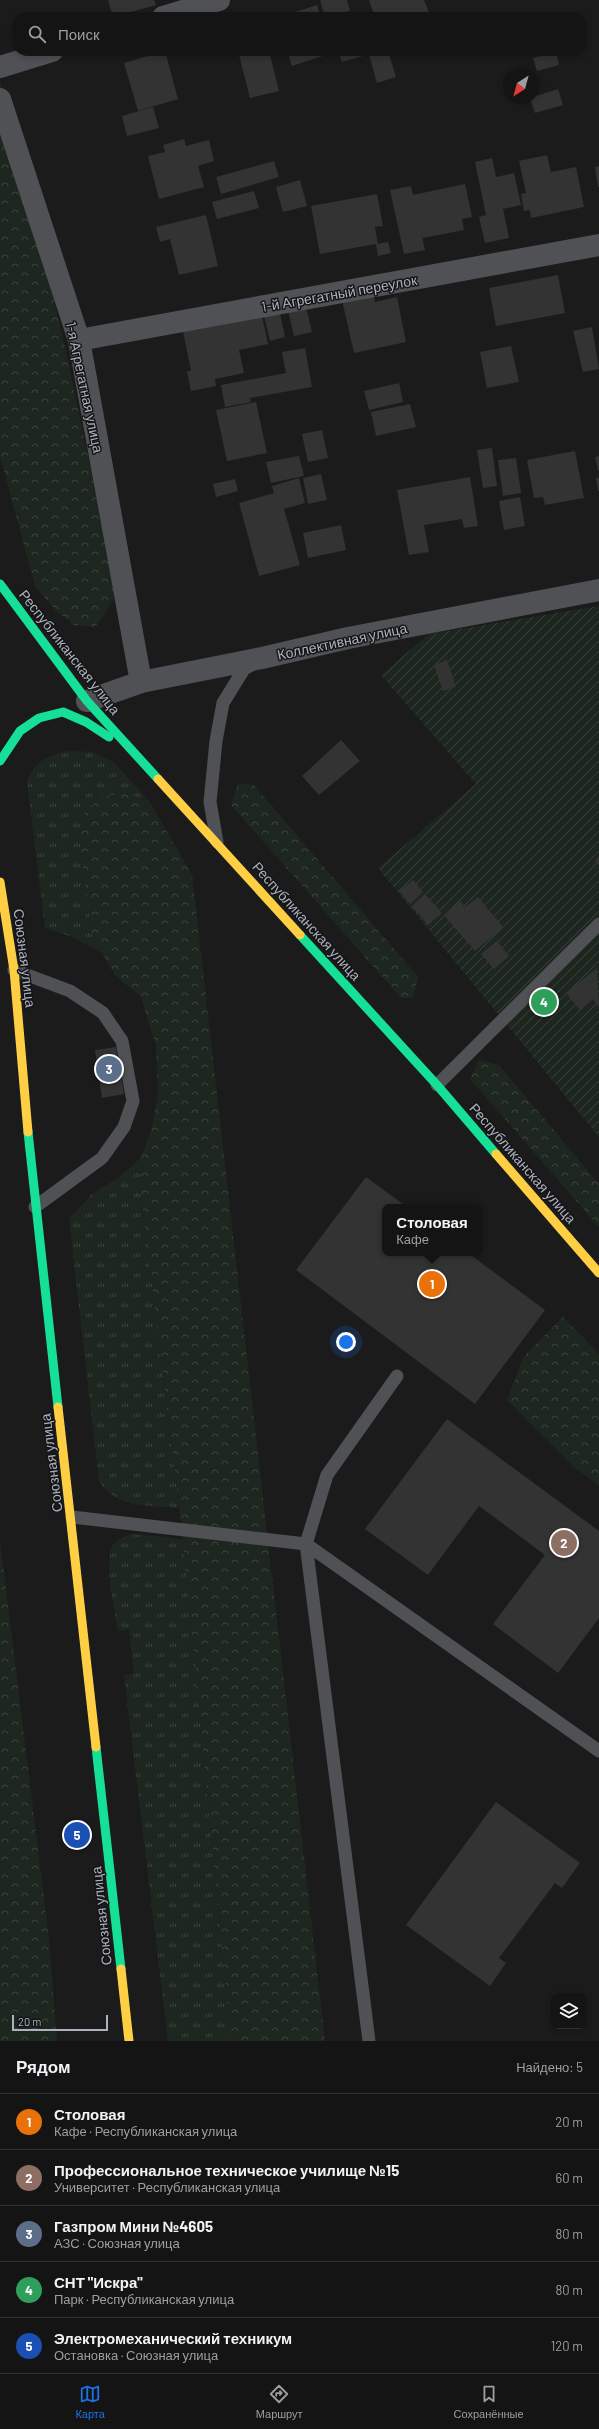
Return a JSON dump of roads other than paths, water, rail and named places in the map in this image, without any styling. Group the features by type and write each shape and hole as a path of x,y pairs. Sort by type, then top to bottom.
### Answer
{"main road":[{"name":"Республиканская улица","path":"0,584 86,700 437,1085 599,1273"},
{"path":"0,762 20,730 39,718 63,712 86,722 140,759"},
{"name":"Союзная улица","path":"0,882 14,970 35,1207 72,1516 129,2041"}],"street":[{"path":"179,12 219,0"},
{"path":"0,67 36,56"},
{"name":"1-я Агрегатная улица","path":"0,99 79,340 141,682"},
{"name":"1-й Агрегатный переулок","path":"79,340 599,245"},
{"name":"Коллективная улица","path":"86,700 141,682 262,658 348,638 599,590"}],"lane":[{"path":"217,843 210,802 216,741 223,703 244,669 262,658"},
{"path":"437,1085 599,924"},
{"path":"14,970 70,991 103,1013 122,1041 133,1100 124,1127 102,1158 35,1207"},
{"path":"369,2041 306,1544 327,1475 397,1376"},
{"path":"72,1516 306,1544 599,1751"}],"place":[{"name":"СНТ \"Искра\"","path":"544,1002"},
{"name":"Газпром Мини №4605","path":"109,1069"},
{"name":"Столовая","path":"432,1284"},
{"name":"Профессиональное техническое училище №15","path":"564,1543"},
{"name":"Электромеханический техникум","path":"77,1835"}]}
